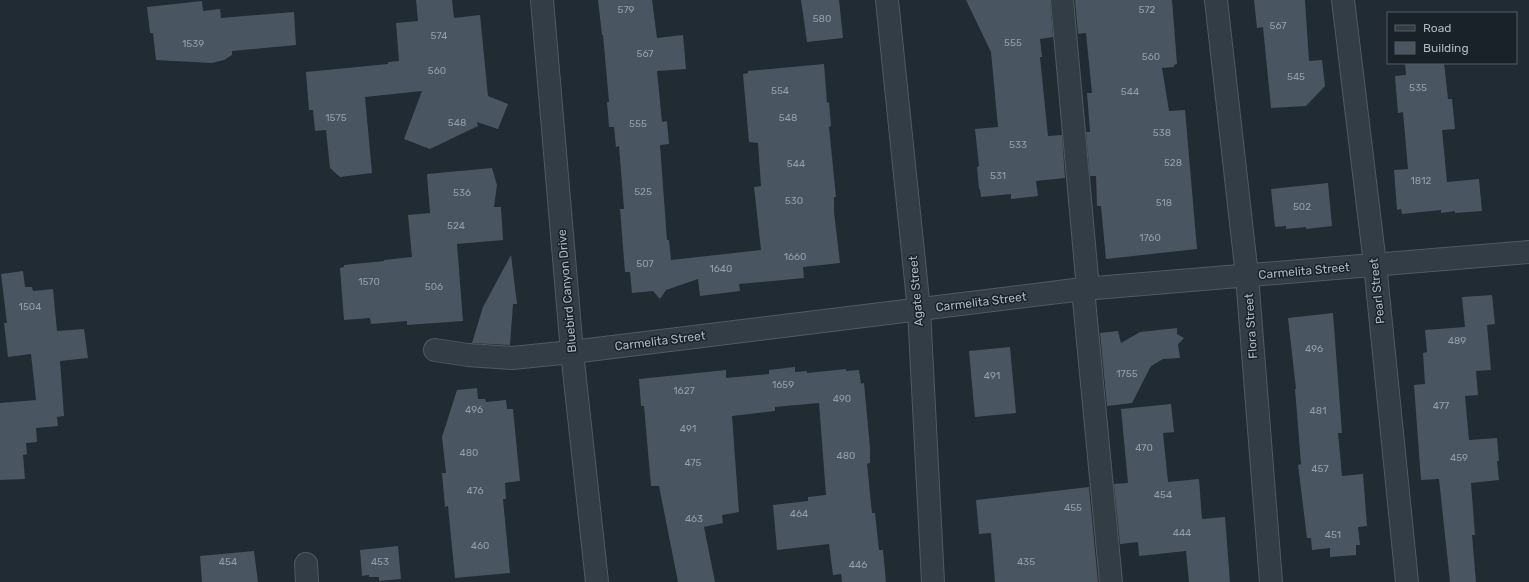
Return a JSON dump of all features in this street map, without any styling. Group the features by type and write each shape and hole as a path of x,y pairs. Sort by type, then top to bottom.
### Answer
{"street":[{"name":"Bluebird Canyon Drive","path":"542,0 572,352 597,582"},
{"name":"Agate Street","path":"887,0 919,310 933,582"},
{"path":"1062,0 1085,289 1111,582"},
{"name":"Flora Street","path":"1216,0 1248,276 1271,582"},
{"name":"Pearl Street","path":"1343,0 1375,264 1407,582"},
{"name":"Carmelita Street","path":"435,350 468,356 512,358 572,352 1085,289 1529,252"}],"building":[{"path":"416,0 452,0 454,18 480,15 488,96 508,104 498,129 477,122 478,126 430,149 404,139 422,91 365,97 372,173 340,177 330,168 326,130 315,131 313,110 309,110 306,72 388,64 388,62 399,61 396,23 418,21"},
{"path":"598,0 652,0 657,38 683,35 686,69 657,71 662,122 667,121 669,144 660,145 667,240 669,240 671,260 761,250 754,187 761,186 758,143 749,142 743,74 748,73 748,71 824,64 827,103 829,102 831,126 829,127 836,197 834,197 834,212 840,263 803,267 804,278 739,284 740,291 700,296 698,279 666,290 660,299 653,291 632,293 630,272 625,272 620,209 624,209 619,146 616,147 614,127 609,127 607,102 609,102 603,35"},
{"path":"801,0 839,0 843,38 807,42"},
{"path":"966,0 1050,0 1053,37 1040,39 1042,57 1040,57 1048,136 1062,135 1065,178 1036,181 1038,196 1011,199 1011,194 981,197 977,167 979,166 975,129 998,127 991,52"},
{"path":"1075,0 1172,0 1177,64 1174,65 1174,67 1162,68 1169,111 1185,110 1197,249 1106,259 1101,206 1097,206 1096,176 1090,176 1086,132 1090,132 1087,93 1092,93 1086,33 1078,34"},
{"path":"1254,0 1305,0 1309,61 1322,60 1325,86 1306,106 1271,108 1263,27 1257,28"},
{"path":"202,1 203,11 220,9 221,18 294,12 296,45 232,51 232,55 224,60 212,63 156,60 153,33 150,33 147,7"},
{"path":"1405,64 1444,64 1448,99 1452,99 1455,129 1442,130 1447,182 1479,179 1482,211 1455,213 1455,211 1441,213 1441,210 1402,214 1401,209 1397,210 1394,170 1408,169 1403,112 1398,113 1395,76 1406,75"},
{"path":"492,168 497,185 494,207 501,207 503,240 457,244 463,321 407,325 407,321 371,324 370,318 344,320 340,268 344,267 344,265 412,257 408,215 430,213 427,174"},
{"path":"1328,183 1332,226 1306,229 1306,227 1286,229 1286,226 1275,227 1271,189"},
{"path":"511,255 517,304 513,304 510,345 472,343 483,307"},
{"path":"23,271 25,287 32,287 33,291 53,289 57,331 84,329 88,358 60,361 64,416 57,417 58,426 36,428 37,442 26,443 27,454 23,455 25,479 0,480 0,403 36,400 31,354 8,357 4,323 7,323 1,274"},
{"path":"1492,295 1495,324 1487,325 1491,370 1476,371 1478,395 1465,396 1469,440 1497,438 1499,480 1471,483 1475,535 1472,535 1476,582 1450,582 1439,479 1421,480 1414,385 1425,384 1423,353 1427,352 1425,330 1465,327 1462,297"},
{"path":"1333,313 1342,433 1338,433 1342,476 1363,474 1367,526 1358,527 1360,545 1356,545 1356,555 1330,557 1330,548 1312,550 1311,538 1307,538 1298,465 1301,464 1296,389 1288,318"},
{"path":"1177,328 1177,334 1184,338 1178,344 1180,358 1163,359 1151,366 1132,403 1107,406 1100,333 1118,331 1121,343 1140,332"},
{"path":"1010,347 1016,413 975,417 969,351"},
{"path":"795,367 795,372 807,371 807,373 846,369 846,371 859,370 861,384 864,383 870,448 870,463 867,464 872,513 875,513 879,550 883,550 886,582 842,582 841,574 833,575 829,544 777,550 773,505 808,501 808,497 826,495 819,403 775,407 775,411 732,416 739,512 722,515 723,523 704,527 715,582 678,582 659,486 651,486 644,406 641,406 639,379 726,370 726,378 769,374 769,370"},
{"path":"477,388 478,399 485,399 486,402 506,400 507,409 513,409 520,481 505,483 506,499 503,499 510,573 455,578 448,506 445,507 442,473 446,473 442,437 457,390"},
{"path":"1171,404 1174,432 1163,433 1168,482 1199,479 1202,519 1225,517 1230,582 1189,582 1186,551 1139,556 1138,542 1120,544 1114,484 1128,483 1121,409"},
{"path":"1089,487 1098,582 995,582 991,533 979,534 976,500"},
{"path":"398,546 401,579 379,581 379,577 369,577 369,575 362,576 360,550"},
{"path":"254,551 258,582 202,582 200,556"}]}
